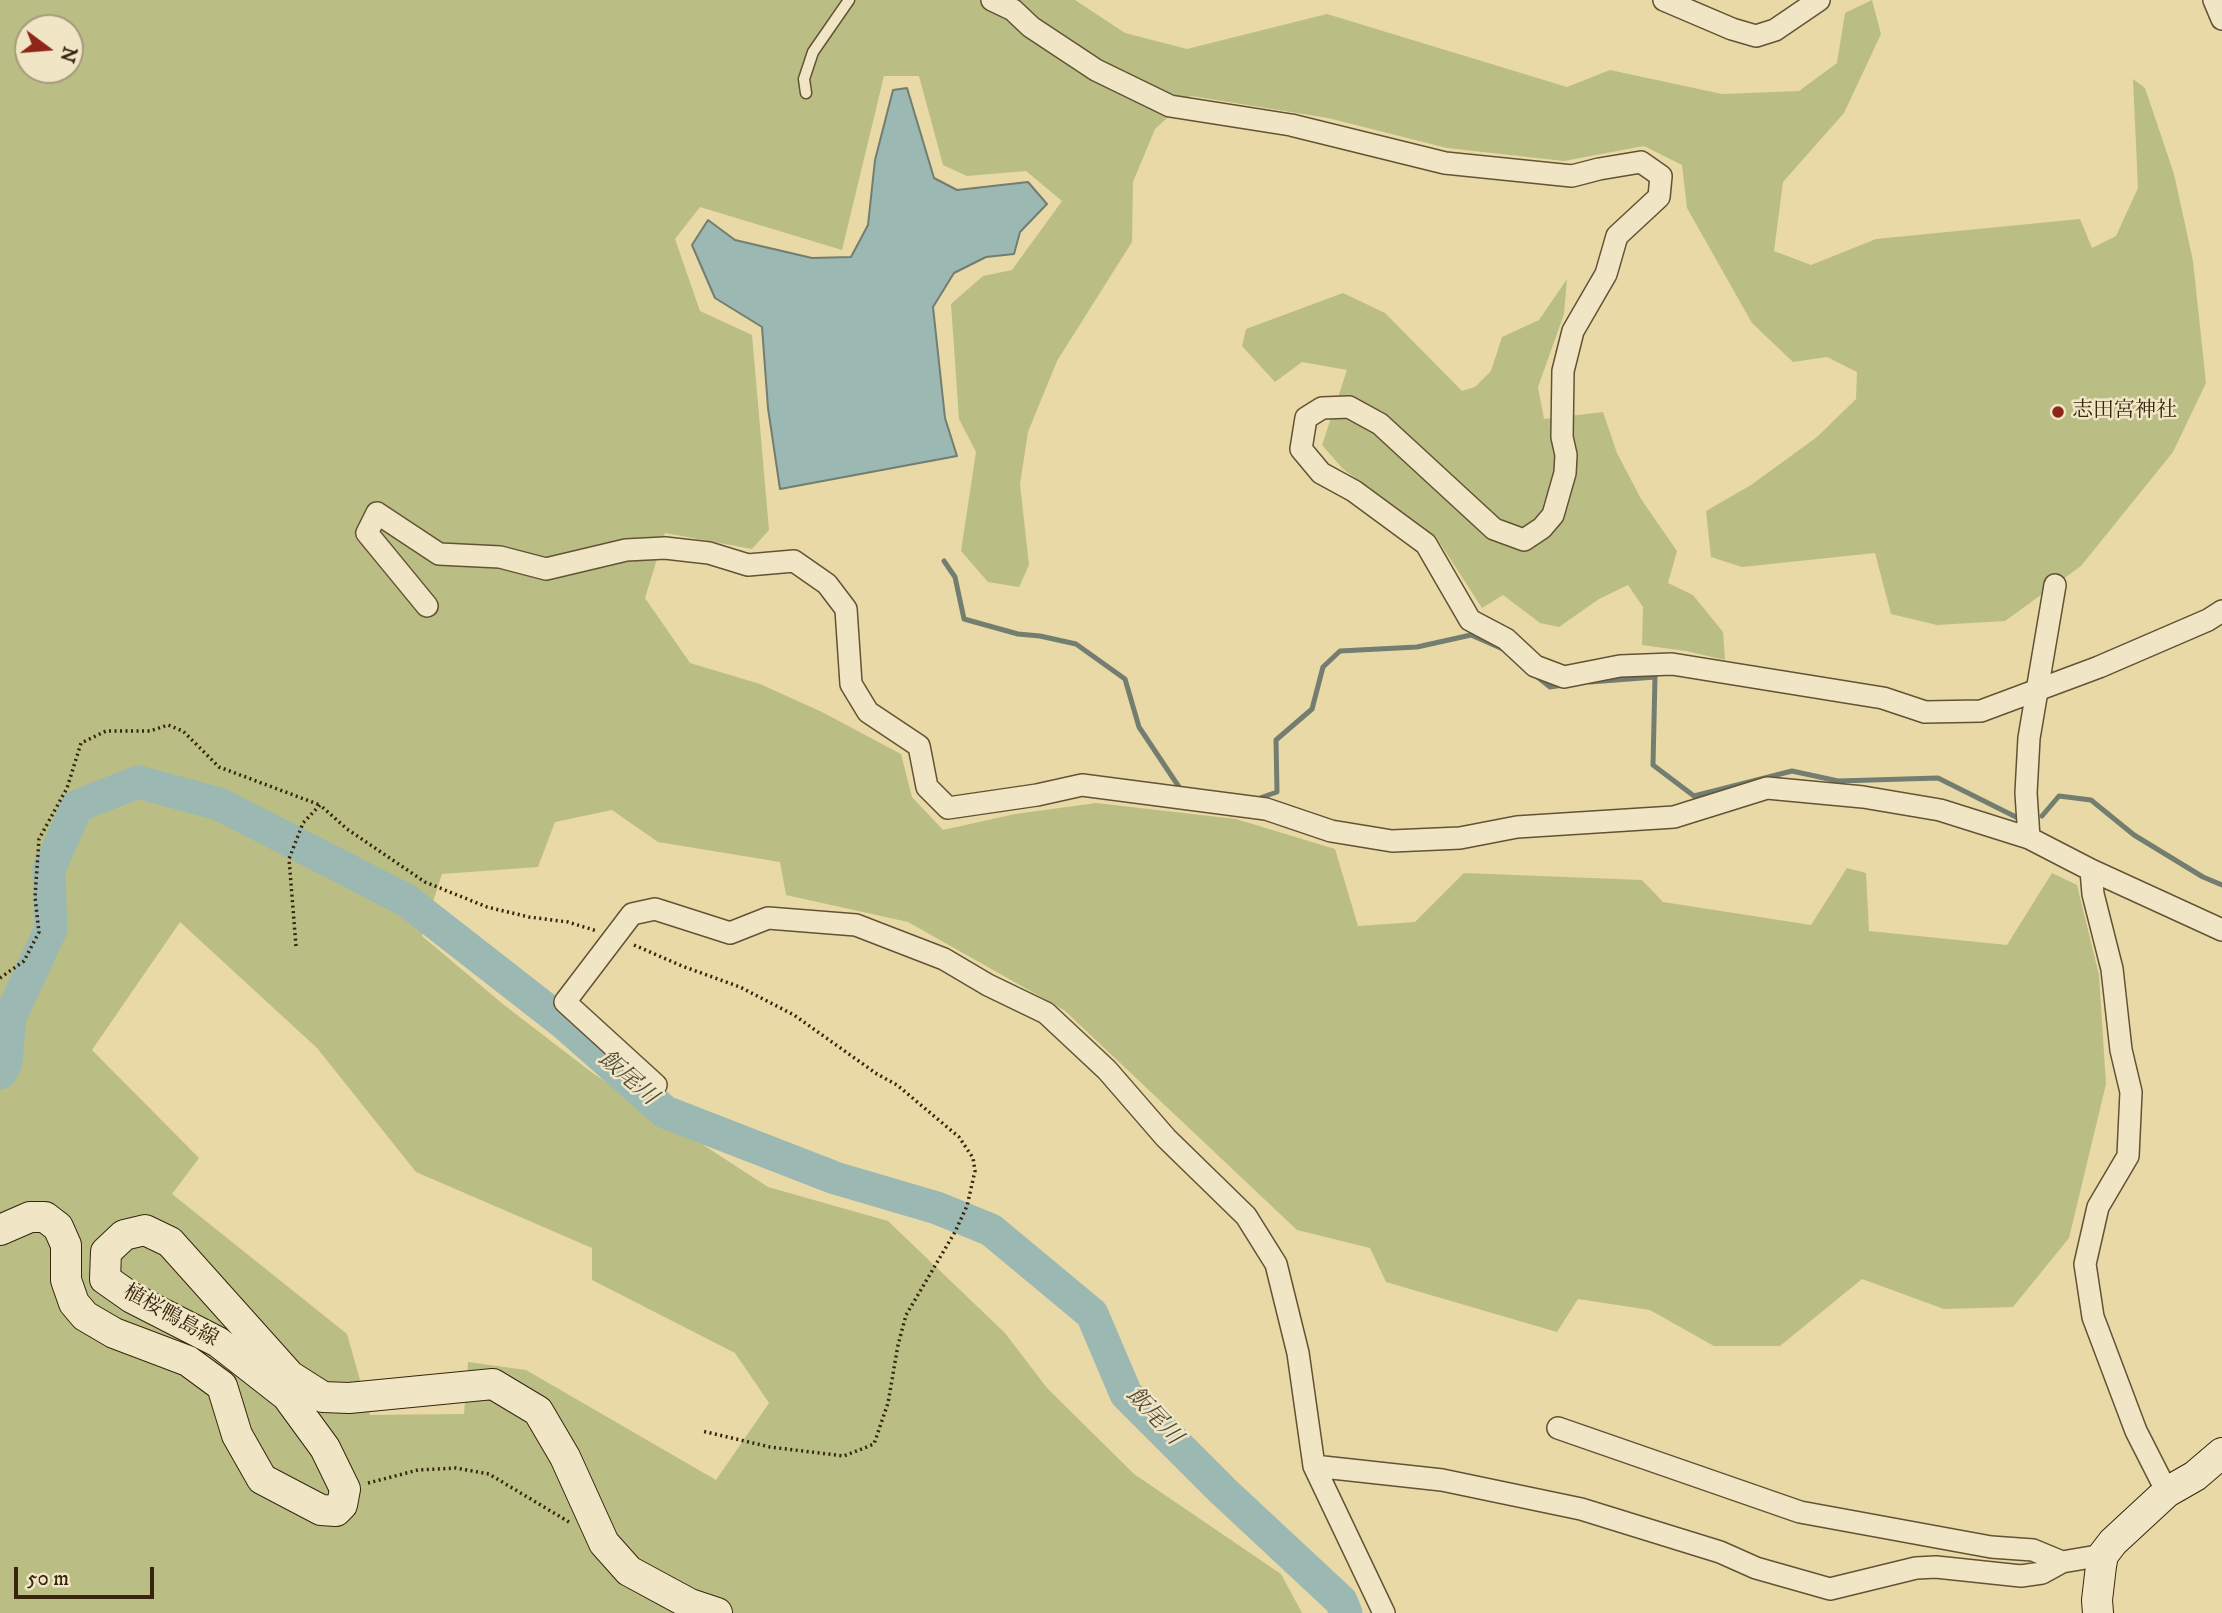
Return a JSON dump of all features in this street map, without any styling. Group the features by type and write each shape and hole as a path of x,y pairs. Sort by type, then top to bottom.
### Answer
{"main road":[{"name":"植桜鴨島線","path":"0,1230 30,1217 45,1217 58,1227 66,1245 66,1280 74,1303 85,1316 114,1333 188,1361 222,1386 237,1435 262,1479 321,1510 336,1511 342,1505 345,1489 325,1448 287,1396 218,1342 132,1298 106,1279 106,1252 124,1234 145,1230 170,1242 290,1376 323,1397 349,1398 493,1384 538,1411 565,1457 604,1543 629,1571 690,1604 717,1613"},
{"path":"2098,1613 2096,1600 2103,1555 2128,1527 2167,1492 2195,1476 2222,1453"}],"street":[{"path":"992,0 1013,10 1031,27 1096,70 1170,106 1291,125 1445,163 1572,176 1642,162 1661,176 1659,197 1617,236 1606,274 1573,331 1563,370 1562,438 1566,455 1565,473 1553,515 1542,528 1524,540 1494,529 1380,424 1349,407 1322,408 1306,418 1301,449 1321,473 1354,491 1426,544 1470,620 1506,639 1535,666 1564,677 1620,666 1672,664 1883,698 1925,712 1981,711 2037,692 2198,625 2222,611"},
{"path":"1664,0 1732,29 1756,36 1775,30 1819,0"},
{"path":"2214,0 2222,19"},
{"path":"427,606 368,533 377,513 439,554 500,557 546,569 626,550 665,548 709,554 748,565 794,561 827,584 846,609 851,684 868,712 919,746 927,787 948,808 1037,795 1082,785 1266,809 1331,831 1392,841 1460,838 1517,827 1674,817 1767,788 1863,797 1940,810 2029,838 2091,870 2222,930"},
{"path":"2029,838 2026,793 2029,738 2055,585"},
{"path":"2091,870 2093,894 2112,968 2121,1049 2131,1093 2128,1156 2098,1207 2085,1264 2093,1317 2136,1431 2167,1492"},
{"path":"656,1085 565,1003 632,914 655,909 730,933 768,918 856,925 944,959 988,985 1046,1013 1107,1070 1167,1138 1246,1216 1276,1264 1298,1353 1314,1466 1384,1613"},
{"path":"1558,1428 1800,1512 1991,1547 2033,1550 2062,1562"},
{"path":"1314,1466 1442,1480 1581,1508 1720,1552 1756,1568 1830,1589 1916,1568 1936,1567 2021,1576 2042,1573 2062,1562 2103,1555"}],"lane":[{"path":"806,93 804,79 813,52 849,0"}],"path":[{"path":"0,978 24,961 39,932 35,897 39,839 67,788 81,743 106,731 150,731 167,725 183,731 219,766 320,805 347,829 425,882 487,907 529,917 568,922 615,937 682,967 740,987 783,1009 897,1085 959,1137 973,1158 975,1171 967,1206 955,1232 906,1315 888,1403 874,1444 844,1456 770,1447 702,1431"},
{"path":"296,946 289,859 303,822 320,805"},
{"path":"345,1489 418,1470 456,1468 489,1474 569,1522"}],"green space":[{"path":"0,0 1075,0 1125,33 1187,49 1327,14 1567,87 1610,70 1722,94 1799,91 1837,63 1845,13 1872,0 1881,34 1844,113 1783,182 1774,251 1811,265 1876,239 2080,219 2092,248 2116,236 2138,188 2133,79 2145,88 2174,174 2193,261 2206,383 2173,452 2081,566 2005,621 1937,625 1891,614 1875,553 1742,567 1711,557 1706,511 1751,485 1817,437 1856,399 1857,372 1827,357 1793,362 1752,323 1687,208 1682,165 1644,146 1564,161 1447,148 1328,118 1191,96 1155,129 1133,182 1132,242 1057,361 1028,432 1020,484 1029,565 1019,587 988,582 961,551 976,452 959,419 951,304 983,276 1012,270 1062,201 1026,171 967,176 943,165 919,76 884,76 842,250 700,207 675,239 700,311 752,335 769,530 752,549 665,533 645,598 690,663 760,684 822,712 901,754 912,797 943,830 1015,814 1096,803 1236,819 1335,849 1358,926 1415,922 1464,873 1642,880 1663,902 1811,925 1847,868 1866,873 1869,931 2007,945 2052,873 2077,885 2099,975 2106,1084 2069,1238 2013,1307 1944,1309 1862,1279 1780,1346 1714,1346 1650,1310 1578,1299 1557,1332 1386,1282 1370,1248 1297,1230 1064,1010 908,922 786,895 780,862 658,842 612,810 555,822 538,867 442,874 422,936 504,1005 594,1074 768,1187 888,1221 1005,1333 1047,1388 1134,1474 1281,1574 1302,1613 0,1613","holes":["180,922 317,1048 416,1172 592,1248 592,1280 735,1353 769,1403 716,1480 526,1370 468,1362 464,1414 370,1415 347,1334 172,1194 199,1158 92,1050"]},
{"path":"1567,279 1564,314 1538,387 1544,419 1603,412 1617,453 1641,499 1677,551 1668,583 1693,595 1723,632 1725,660 1642,645 1643,607 1628,585 1599,599 1559,627 1540,623 1503,595 1482,608 1436,537 1343,469 1322,445 1347,370 1302,362 1275,382 1242,346 1246,329 1343,293 1385,313 1462,391 1475,387 1491,371 1502,337 1539,320"}],"water":[{"path":"907,88 934,178 957,190 1028,182 1047,204 1020,232 1014,254 986,257 954,273 933,307 945,418 957,456 780,489 768,408 762,327 715,298 692,245 708,220 735,240 812,258 851,257 868,225 875,160 893,90"}],"waterway":[{"path":"944,561 955,577 964,619 1018,634 1076,644 1125,679 1139,727 1181,790"},
{"path":"1257,799 1277,792 1276,740 1312,709 1323,667 1340,651 1417,647 1471,635 1503,649"},
{"path":"1535,675 1550,687 1563,685"},
{"path":"1590,682 1655,677 1653,765 1694,796 1792,771 1838,781 1938,778 2022,820"},
{"name":"飯尾川","path":"0,1073 6,1062 10,1017 51,929 49,869 77,806 138,782 219,804 406,900 565,1024 665,1112 835,1178 937,1208 991,1230 1092,1314 1126,1394 1223,1491 1341,1601 1346,1613"},
{"path":"2042,816 2059,796 2091,800 2134,835 2203,877 2222,885"}],"place":[{"name":"志田宮神社","path":"2058,412"}]}
